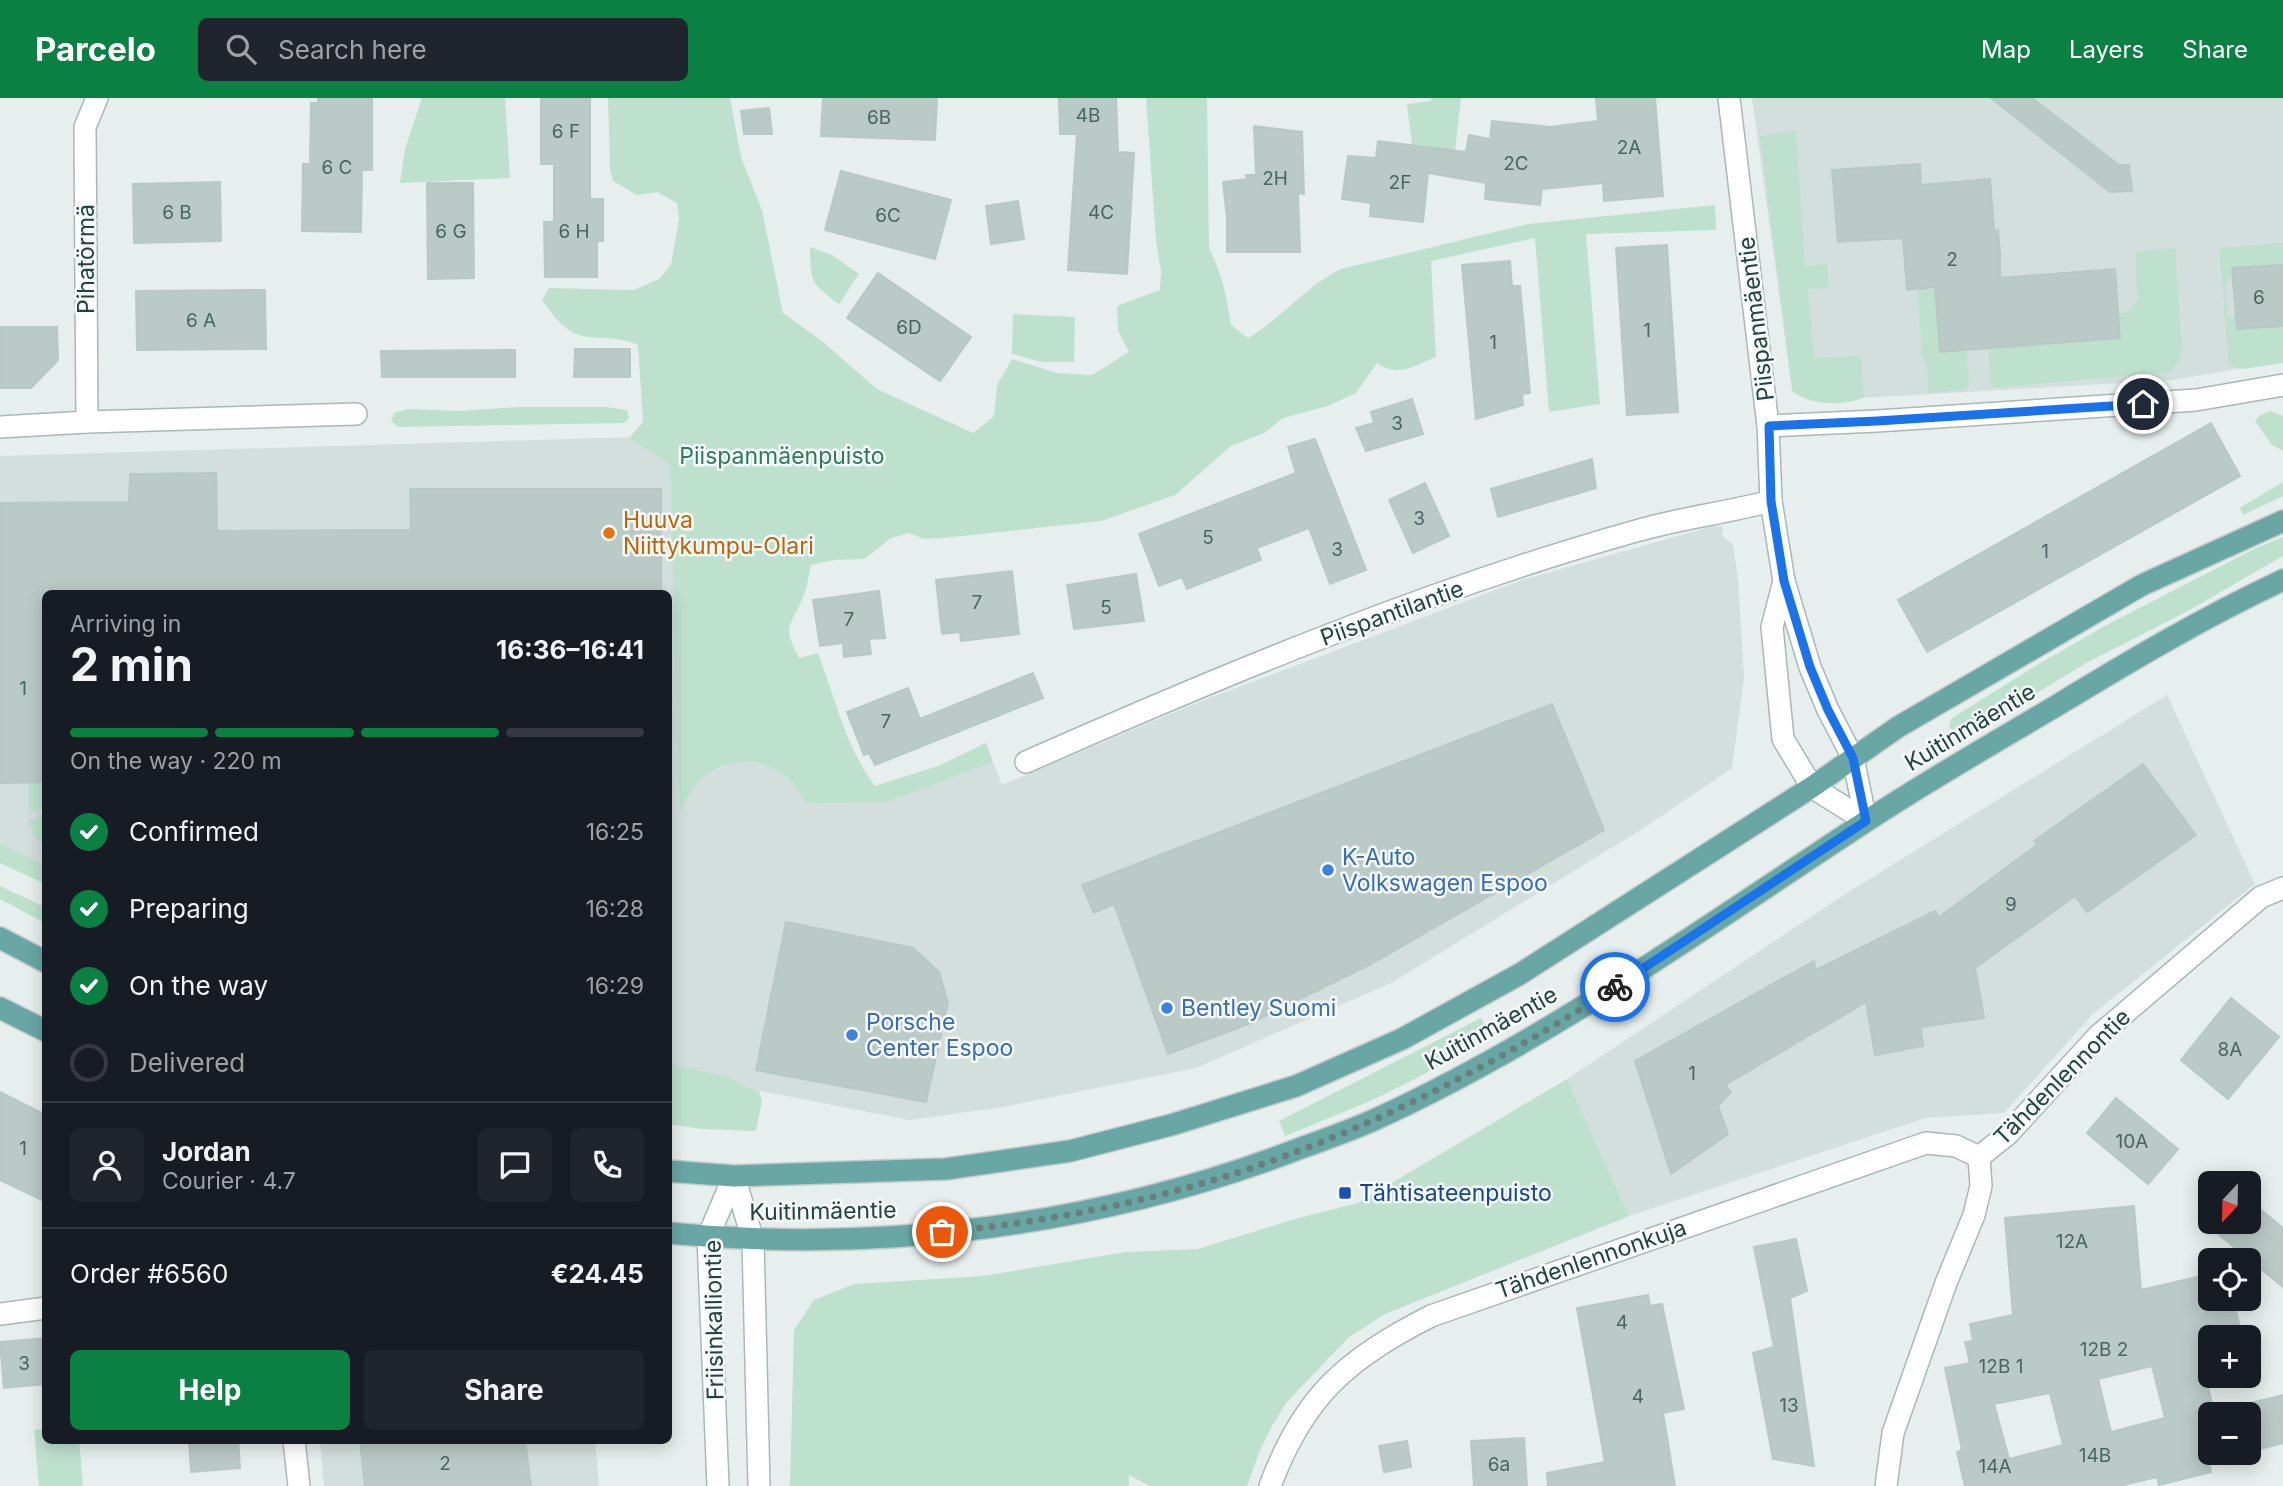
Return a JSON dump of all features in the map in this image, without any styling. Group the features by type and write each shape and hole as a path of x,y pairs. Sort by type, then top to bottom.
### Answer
{"main road":[{"name":"Kuitinmäentie","path":"672,1171 734,1177 946,1169 1070,1151 1171,1125 1296,1086 1402,1039 1520,974 1812,787 1898,727 2142,585 2283,521"},
{"name":"Kuitinmäentie","path":"672,1234 753,1240 825,1240 894,1237 990,1227 1110,1206 1238,1172 1374,1120 1484,1064 1588,1005 1866,821 2171,637 2283,580"},
{"path":"0,938 42,960"},
{"path":"0,1008 42,1029"}],"street":[{"name":"Pihatörmä","path":"86,422 85,127 97,98"},
{"name":"Piispanmäentie","path":"1729,98 1769,426 1771,501 1784,581 1810,667 1853,758 1866,821"},
{"path":"1769,426 2196,400 2283,385"},
{"path":"0,427 356,414"},
{"name":"Piispantilantie","path":"1026,761 1214,680 1422,601 1548,557 1639,530 1771,501"},
{"name":"Piispanmäentie","path":"1784,581 1772,627 1783,739 1812,787 1866,821"},
{"name":"Tähdenlennontie","path":"1886,1486 1893,1433 1973,1215 1981,1185 1979,1157 2008,1134 2098,1036 2261,897 2283,888"},
{"name":"Tähdenlennonkuja","path":"1270,1486 1288,1444 1310,1407 1340,1373 1381,1342 1431,1316 1926,1143 1956,1146 1979,1157"},
{"name":"Friisinkalliontie","path":"718,1486 708,1237 734,1177"},
{"name":"Friisinkalliontie","path":"734,1177 753,1240 759,1486"},
{"path":"0,1314 42,1309"},
{"path":"294,1444 299,1486"}],"shaded area":[{"path":"1752,98 2283,98 2283,361 2173,380 1811,401 1792,387"},
{"path":"670,436 679,813 684,800 696,784 707,775 736,761 765,765 779,771 799,789 888,802 993,762 1002,785 1194,704 1522,580 1713,526 1723,526 1722,535 1733,545 1738,578 1744,678 1732,768 1639,831 1393,982 1196,1068 1003,1107 909,1120 672,1074 672,590 42,590 42,877 0,858 0,456"},
{"path":"2167,695 2255,884 2093,1014 2004,1113 1925,1118 1629,1216 1567,1079 1847,893"},
{"path":"320,1444 595,1444 599,1486 324,1486"}],"green space":[{"path":"422,98 505,98 510,178 400,183 405,149"},
{"name":"Piispanmäenpuisto","path":"608,98 730,98 741,157 762,210 783,313 823,342 877,389 973,433 994,416 997,385 1012,359 1057,373 1092,375 1129,352 1118,331 1117,306 1160,290 1161,271 1156,241 1146,98 1207,98 1209,248 1223,286 1231,325 1248,338 1316,284 1341,269 1528,224 1715,205 1716,230 1586,234 1600,404 1549,412 1535,238 1431,261 1436,357 1399,370 1392,370 1377,363 1356,393 1328,406 1283,418 1264,433 1231,446 1175,495 1101,521 943,538 924,539 909,533 891,538 864,559 834,560 811,565 805,593 790,625 789,635 799,658 818,653 856,756 875,786 938,766 986,743 993,762 888,802 806,803 793,783 776,770 758,763 738,763 720,768 703,779 689,795 679,816 670,464 629,438 643,422 638,345 620,339 574,333 556,318 542,300 549,288 634,290 659,279 671,265 679,219 677,203 657,192 637,195 613,181 610,169"},
{"path":"1431,98 1461,98 1455,151 1412,146 1407,104 1431,101"},
{"path":"1796,131 1805,265 1827,264 1829,288 1808,289 1814,358 1856,356 1861,359 1864,397 1847,402 1817,402 1792,391 1760,136"},
{"path":"2283,243 2283,265 2233,268 2233,277 2227,279 2225,286 2228,317 2236,317 2237,329 2283,326 2283,363 2243,369 2229,366 2219,248"},
{"path":"810,247 832,255 859,274 839,304 814,281"},
{"path":"2175,248 2182,348 2180,359 2171,372 1991,388 1988,348 2120,338 2118,313 2128,312 2138,300 2135,252"},
{"path":"1935,288 1940,352 1967,350 1969,385 1965,390 1929,393 1927,368 1922,355 1917,289"},
{"path":"1013,314 1075,317 1074,362 1042,362 1012,354"},
{"path":"519,407 607,407 627,410 629,418 624,423 398,427 391,421 394,413 408,409 461,411"},
{"path":"2270,411 2283,416 2283,451 2272,445 2255,421"},
{"path":"2283,482 2283,496 2243,515 2240,508"},
{"path":"2283,537 2283,556 2186,612 2086,663 1964,737 1956,736 1949,726 1952,718 2114,621 2256,548"},
{"path":"42,782 42,809 29,813 29,783"},
{"path":"42,816 42,842 34,836 29,820"},
{"path":"0,844 42,864 42,883 0,863"},
{"path":"0,886 42,906 42,921 0,899"},
{"path":"1481,1018 1489,1031 1446,1062 1373,1100 1285,1136 1279,1121"},
{"path":"672,1065 728,1077 738,1084 759,1091 762,1101 756,1131 702,1129 672,1124"},
{"path":"1567,1079 1629,1216 1385,1314 1348,1338 1286,1403 1259,1453 1247,1486 1150,1486 1129,1475 1129,1486 790,1486 794,1330 814,1300 854,1284 983,1276 1126,1252 1198,1249 1298,1218 1358,1203"},
{"path":"42,1429 42,1444 79,1444 83,1486 39,1486 34,1430"}],"building":[{"path":"318,98 372,98 372,170 362,170 361,232 302,231 303,164 310,164 311,103 318,103"},
{"path":"541,98 590,98 590,199 603,199 603,241 597,241 597,277 545,277 544,222 554,222 554,164 541,164"},
{"path":"823,98 937,98 935,140 821,136"},
{"path":"1059,98 1116,98 1118,152 1134,153 1127,274 1068,270 1077,134 1060,134"},
{"path":"1596,98 1655,98 1663,196 1604,201 1603,183 1542,189 1540,205 1485,199 1486,183 1428,173 1423,222 1370,216 1371,203 1342,199 1348,156 1376,158 1378,141 1466,152 1469,135 1490,139 1492,121 1550,127 1598,121"},
{"path":"1991,98 2032,98 2119,165 2129,165 2132,191 2110,192"},
{"path":"769,108 772,134 744,134 741,111"},
{"path":"1254,126 1302,132 1304,194 1298,193 1300,252 1227,252 1223,182 1256,175"},
{"path":"1920,164 1921,185 1990,179 1994,231 1998,230 2000,278 2115,269 2120,338 1940,352 1935,287 1907,290 1903,238 1838,242 1832,170"},
{"path":"841,171 951,200 935,259 825,230"},
{"path":"220,182 221,241 134,243 133,184"},
{"path":"427,183 473,183 474,278 428,279"},
{"path":"1018,201 1024,239 991,244 986,206"},
{"path":"1667,245 1678,412 1627,415 1616,248"},
{"path":"1510,261 1512,286 1520,286 1530,393 1522,394 1523,405 1476,419 1462,265"},
{"path":"2283,265 2283,326 2237,329 2232,268"},
{"path":"878,273 971,337 940,381 847,318"},
{"path":"265,290 266,349 137,350 136,291"},
{"path":"0,327 57,327 58,360 31,388 0,388"},
{"path":"575,349 630,349 630,377 574,377"},
{"path":"515,350 515,377 382,377 381,351"},
{"path":"1412,399 1423,434 1366,451 1356,428 1374,423 1371,412"},
{"path":"2211,423 2240,476 1927,652 1898,600"},
{"path":"1315,439 1366,570 1330,584 1309,528 1257,548 1261,560 1187,589 1182,577 1159,586 1139,534 1296,473 1288,447"},
{"path":"1592,459 1596,488 1498,517 1491,489"},
{"path":"216,473 217,531 411,530 410,489 661,489 661,590 42,590 42,782 0,783 0,503 129,502 130,474"},
{"path":"1425,483 1449,536 1413,553 1389,500"},
{"path":"1012,571 1019,634 961,641 960,632 942,634 936,580"},
{"path":"1136,574 1144,621 1074,629 1067,585"},
{"path":"879,591 885,638 869,639 871,654 844,657 843,643 820,646 813,600"},
{"path":"1033,673 1043,698 875,765 869,753 864,755 847,712 908,688 920,719"},
{"name":"K-Auto Volkswagen Espoo","path":"1552,704 1604,830 1371,964 1251,1023 1168,1054 1114,904 1094,913 1082,885"},
{"path":"2143,764 2196,835 2087,912 2075,896 1975,968 1984,1018 1921,1027 1923,1046 1875,1055 1866,1002 1725,1085 1731,1092 1718,1106 1728,1134 1671,1174 1635,1061 1814,961 1816,970 1935,911 1939,917 2037,845 2034,841"},
{"name":"Porsche Center Espoo","path":"786,922 913,948 939,972 948,1003 926,1102 756,1070"},
{"path":"2231,998 2279,1037 2228,1099 2181,1060"},
{"path":"0,1092 42,1113 42,1200 0,1180"},
{"path":"2116,1098 2178,1149 2148,1184 2087,1133"},
{"path":"2134,1206 2141,1290 2198,1277 2198,1311 2236,1311 2239,1325 2198,1325 2198,1388 2208,1388 2212,1402 2198,1402 2198,1465 2210,1465 2211,1472 2159,1485 2157,1477 2119,1486 1965,1486 1957,1452 1962,1450 1945,1368 1970,1363 1965,1342 1973,1341 1970,1324 2013,1315 2005,1218","holes":["2152,1366 2165,1418 2111,1432 2098,1379","2050,1393 2063,1445 2009,1459 1994,1404"]},
{"path":"2261,1210 2283,1228 2283,1287 2261,1269 2261,1248 2235,1248 2218,1234 2261,1234"},
{"path":"1796,1239 1807,1291 1790,1298 1814,1466 1773,1459 1753,1353 1774,1347 1754,1247"},
{"path":"1648,1295 1650,1306 1662,1304 1684,1409 1663,1413 1675,1486 1548,1486 1547,1473 1605,1462 1577,1308"},
{"path":"42,1338 42,1384 4,1388 0,1342"},
{"path":"2283,1395 2283,1443 2261,1449 2261,1402 2255,1402"},
{"path":"1524,1438 1527,1486 1474,1486 1471,1441"},
{"path":"1407,1441 1411,1467 1384,1472 1379,1446"},
{"path":"189,1444 238,1444 240,1468 191,1472"},
{"path":"360,1444 526,1444 531,1486 365,1486"}],"way so far":[{"path":"942,1232 990,1227 1110,1206 1238,1172 1374,1120 1473,1070 1615,987"}],"place":[{"name":"Huuva Niittykumpu-Olari","path":"609,533"},
{"name":"K-Auto Volkswagen Espoo","path":"1328,870"},
{"name":"Bentley Suomi","path":"1167,1008"},
{"name":"Porsche Center Espoo","path":"852,1035"},
{"name":"Tähtisateenpuisto","path":"1345,1193"}],"route":[{"path":"1615,987 1866,821 1853,758 1810,667 1784,581 1771,501 1769,426 2143,404"}]}
